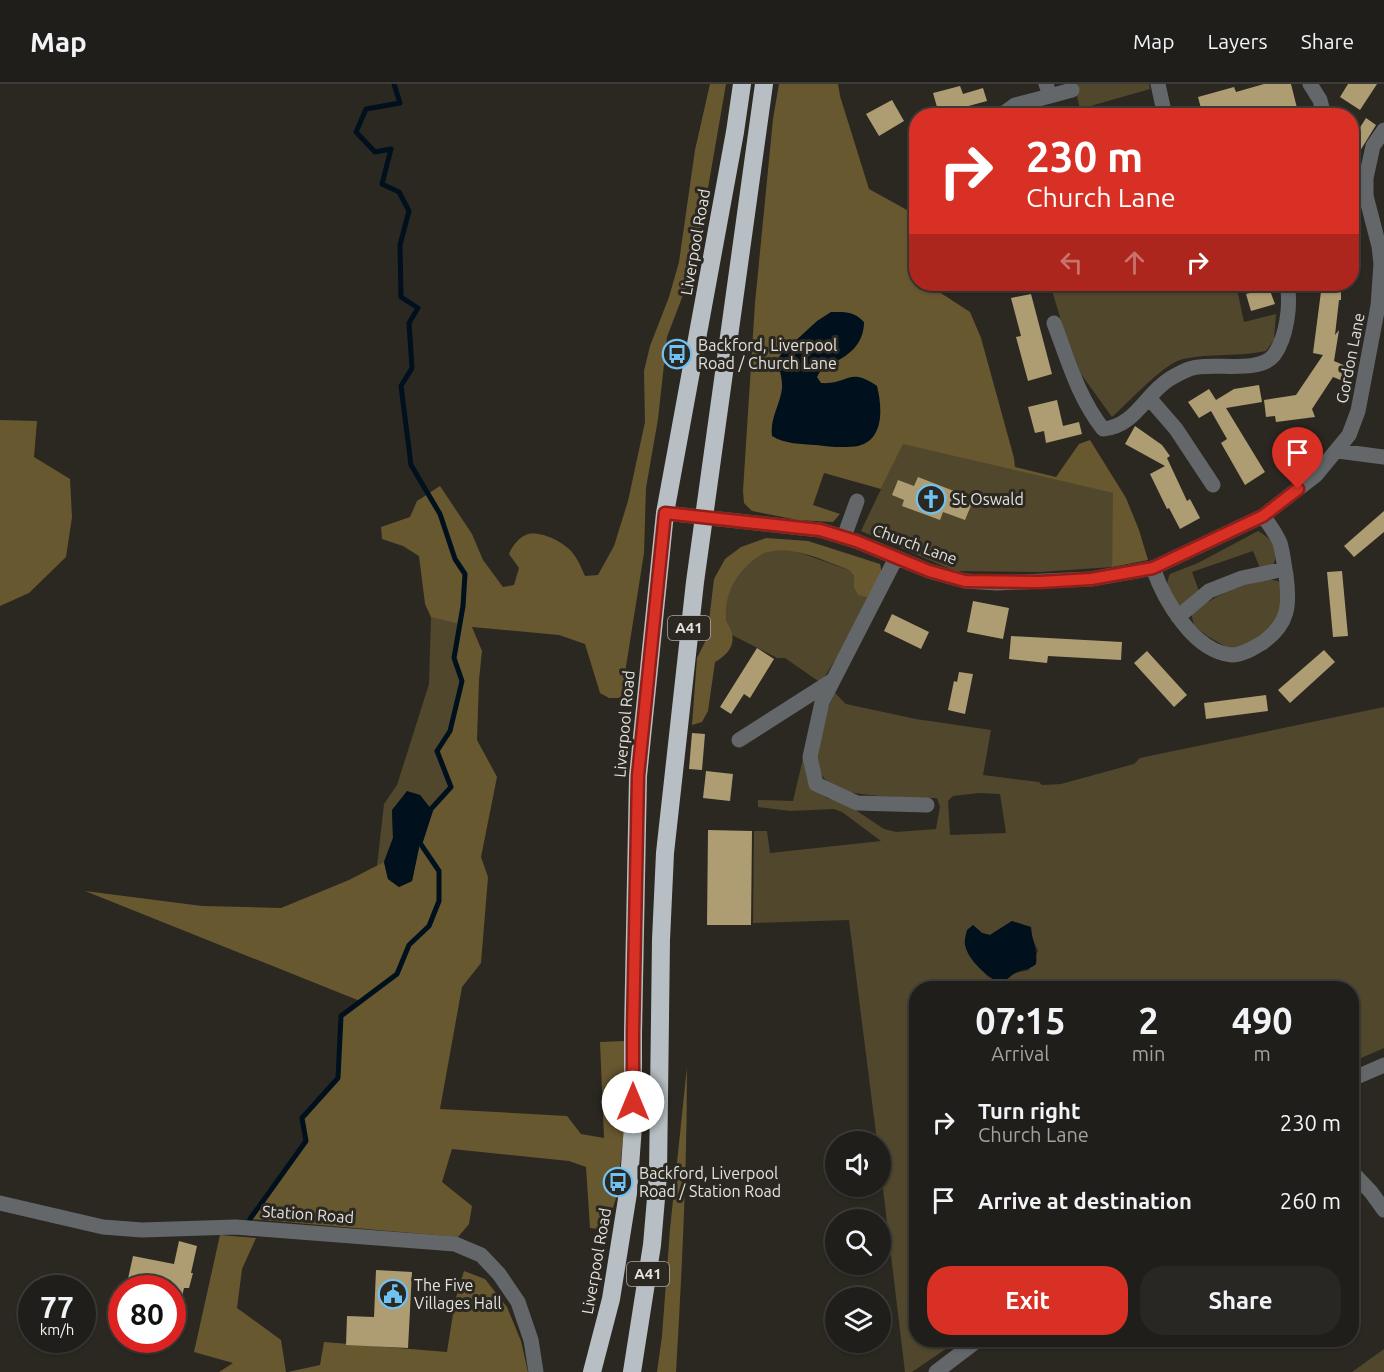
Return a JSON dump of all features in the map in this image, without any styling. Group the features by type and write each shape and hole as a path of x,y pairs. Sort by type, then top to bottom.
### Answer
{"highway":[{"name":"Liverpool Road","path":"592,1372 611,1299 628,1193 633,1126 638,776 665,513 742,84"},
{"name":"A41","path":"632,1372 652,1245 658,1175 661,940 665,853 686,657 764,84"}],"street":[{"path":"1158,84 1163,108"},
{"path":"1310,84 1322,108"},
{"path":"1011,108 1048,90 1072,90"},
{"name":"Gordon Lane","path":"1338,451 1349,435 1358,411 1378,306 1383,264 1381,245 1359,196 1366,178 1373,146 1384,130"},
{"path":"1054,322 1078,391 1103,429 1126,422 1167,380 1191,368 1253,366 1273,357 1282,339 1288,291"},
{"path":"1149,399 1176,429 1213,485"},
{"name":"Church Lane","path":"665,513 820,530 844,537 929,571 965,581 997,583 1091,579 1153,568 1263,516 1316,476 1338,451"},
{"path":"1338,451 1384,458"},
{"path":"844,537 857,501"},
{"path":"1153,568 1162,592 1178,617 1200,640 1217,651 1234,655 1250,650 1280,627 1287,613 1288,595 1279,542 1263,516"},
{"path":"896,558 822,702 810,757 816,784 857,803 927,805"},
{"path":"1178,617 1209,591 1242,578 1285,569"},
{"path":"739,740 832,681"},
{"path":"1359,1076 1384,1065"},
{"path":"1359,1179 1384,1210"},
{"name":"Station Road","path":"0,1203 103,1227 142,1230 235,1227 455,1244 481,1255 499,1274 518,1302 531,1340 536,1372"},
{"path":"936,1372 969,1347"}],"shaded area":[{"path":"710,84 726,84 699,240 691,274 667,337 658,419 646,488 644,553 621,698 609,698 600,693 585,644 559,635 472,627 482,651 477,740 497,777 481,857 488,877 481,963 462,987 440,1109 567,1116 581,1134 604,1138 600,1042 624,1041 625,1121 617,1195 606,1230 590,1228 586,1167 569,1161 452,1149 442,1182 472,1206 469,1224 458,1237 250,1219 306,1141 302,1118 338,1078 341,1016 360,1001 85,891 202,906 281,908 349,880 384,862 388,879 399,887 412,881 420,843 431,809 451,787 437,751 450,731 462,681 454,658 460,624 431,617 425,604 419,556 403,546 382,539 381,527 410,517 417,501 440,486 472,534 483,560 503,587 514,585 519,568 509,554 516,542 528,534 540,534 558,541 573,554 585,576 598,575 614,546 628,501 645,422 644,371 650,346 669,297 679,262 695,150"},
{"path":"779,84 838,84 869,189 909,211 909,291 938,291 970,312 981,338 1015,467 1056,477 1079,444 1090,440 1126,498 1148,560 1112,567 1113,493 903,444 881,489 824,473 813,505 840,514 833,522 798,520 752,511 744,503 755,303 773,119"},
{"path":"1074,84 1149,84 1150,89 1080,108"},
{"path":"1052,291 1237,291 1244,322 1276,314 1274,340 1266,351 1193,357 1175,362 1156,375 1112,417 1081,374"},
{"path":"0,420 37,421 34,457 70,479 72,517 66,557 29,593 0,606"},
{"path":"903,443 1114,493 1112,567 1039,572 955,571 861,531"},
{"path":"1258,531 1267,537 1275,549 1273,565 1260,568 1253,551 1192,572 1200,594 1185,605 1176,606 1168,587 1170,574 1198,563"},
{"path":"766,538 808,541 880,564 880,578 867,597 858,595 854,587 854,576 849,570 820,559 800,553 779,551 762,554 755,559 739,575 730,591 726,616 733,638 731,647 723,657 715,662 708,711 702,722 692,725 697,658 707,638 714,579 725,559 741,547"},
{"path":"770,551 795,551 849,570 854,576 854,587 873,591 858,622 821,683 785,658 777,658 732,635 726,617 731,587 750,562"},
{"path":"1264,578 1278,581 1283,587 1283,604 1273,628 1239,649 1228,648 1207,636 1194,625 1191,613 1199,607"},
{"path":"431,617 461,617 454,658 462,681 450,731 437,751 451,787 431,809 420,795 392,810 393,838 384,862 377,866 384,804 397,785 429,684"},
{"path":"835,693 846,704 916,719 991,730 983,775 1039,782 1042,785 1061,784 1134,764 1140,758 1384,707 1384,1048 1359,1059 1359,981 1000,981 1016,973 1029,970 1038,951 1032,937 1012,921 990,935 982,933 973,925 973,961 987,976 996,981 909,981 909,1347 949,1347 912,1372 905,1372 891,1255 891,1209 885,1209 884,1197 891,1197 891,1131 876,1131 849,920 753,923 754,831 767,831 770,853 881,841 842,812 834,809 790,811 758,807 758,800 793,801 808,737 816,791 827,798 845,803 884,829 896,832 936,829 940,807 937,798 885,796 836,788 824,778 817,764 815,747","holes":["979,793 1000,794 1006,833 950,835 948,801 953,796"]},
{"path":"687,1067 684,1220 676,1372 657,1372 662,1336 670,1229"},
{"path":"220,1235 256,1238 242,1269 237,1308 281,1340 286,1372 219,1372 233,1363 194,1352"},
{"path":"464,1271 485,1279 507,1307 521,1341 528,1372 288,1372 320,1365 324,1342 447,1352 455,1301"},
{"path":"1384,1349 1384,1372 1352,1372"}],"water":[{"path":"831,312 845,312 857,316 864,322 863,331 852,351 839,360 823,366 817,377 821,383 830,383 860,377 877,386 880,412 877,430 867,443 853,447 799,444 777,439 772,436 772,430 782,390 777,360 784,350 784,340 792,344 817,321"},
{"path":"407,791 420,795 431,809 420,843 412,881 399,887 388,879 384,862 393,838 392,810"},
{"path":"1012,921 1031,927 1036,964 1005,980 997,981 974,961 965,945 967,930 973,925 982,933 990,935"}],"building":[{"path":"1264,84 1291,84 1297,108 1201,108 1198,97 1234,87 1236,92"},
{"path":"1348,84 1377,84 1360,110 1340,97"},
{"path":"960,86 963,94 983,88 987,101 961,108 937,108 933,93"},
{"path":"892,100 904,121 879,136 866,114"},
{"path":"1366,118 1376,125 1359,153 1359,129"},
{"path":"1270,291 1275,304 1251,311 1246,294"},
{"path":"1321,291 1341,291 1335,335 1339,330 1334,361 1348,367 1343,381 1333,377 1312,409 1315,417 1276,422 1275,416 1266,417 1264,400 1296,395 1323,355 1313,353"},
{"path":"1031,294 1052,374 1028,381 1016,337 1021,336 1011,298"},
{"path":"1259,385 1262,402 1226,408 1265,472 1245,485 1221,443 1227,439 1211,411 1199,418 1188,402 1209,389 1216,400 1234,389"},
{"path":"1057,400 1063,426 1079,422 1082,434 1046,443 1044,431 1035,433 1028,407"},
{"path":"1135,426 1162,445 1170,456 1167,458 1187,501 1190,499 1200,518 1180,529 1169,508 1167,509 1150,474 1165,466 1125,444"},
{"name":"St Oswald","path":"918,477 959,493 958,498 972,503 965,520 943,512 940,520 902,506 904,500 892,495 898,480 914,486"},
{"path":"1384,511 1384,532 1354,557 1344,546"},
{"path":"1342,571 1348,636 1333,637 1327,572"},
{"path":"973,601 1009,608 1003,639 967,632"},
{"path":"892,614 929,632 921,649 884,631"},
{"path":"1011,636 1122,642 1121,660 1048,656 1047,663 1009,659"},
{"path":"757,648 774,659 750,698 744,694 731,714 720,707"},
{"path":"1324,650 1335,662 1290,703 1278,690"},
{"path":"1147,651 1187,695 1174,707 1134,663"},
{"path":"959,672 973,674 965,714 948,710 954,681 957,682"},
{"path":"1266,695 1268,711 1206,719 1204,703"},
{"path":"692,733 705,734 702,770 689,769"},
{"path":"706,771 733,774 730,801 703,798"},
{"path":"708,830 752,831 751,925 707,925"},
{"path":"179,1241 197,1246 189,1288 186,1288 186,1275 129,1275 133,1256 174,1264"},
{"name":"The Five Villages Hall","path":"376,1270 412,1272 408,1348 346,1345 347,1316 374,1317"}],"waterway":[{"path":"250,1219 306,1141 302,1118 338,1078 341,1016 397,974 409,945 429,926 439,901 439,871 420,843 431,809 451,787 437,751 450,731 462,681 454,658 463,606 465,574 455,559 440,514 411,465 401,386 412,368 409,323 418,308 401,297 400,245 409,211 399,192 382,184 391,149 375,152 356,132 366,109 400,103 394,84"}],"place":[{"name":"Backford, Liverpool Road / Church Lane","path":"677,354"},
{"name":"St Oswald","path":"931,499"},
{"name":"Backford, Liverpool Road / Station Road","path":"618,1182"},
{"name":"The Five Villages Hall","path":"393,1294"}],"route":[{"path":"633,1102 638,776 665,513 820,530 856,541 929,571 965,581 1040,582 1091,579 1153,568 1263,516 1298,489"}]}
